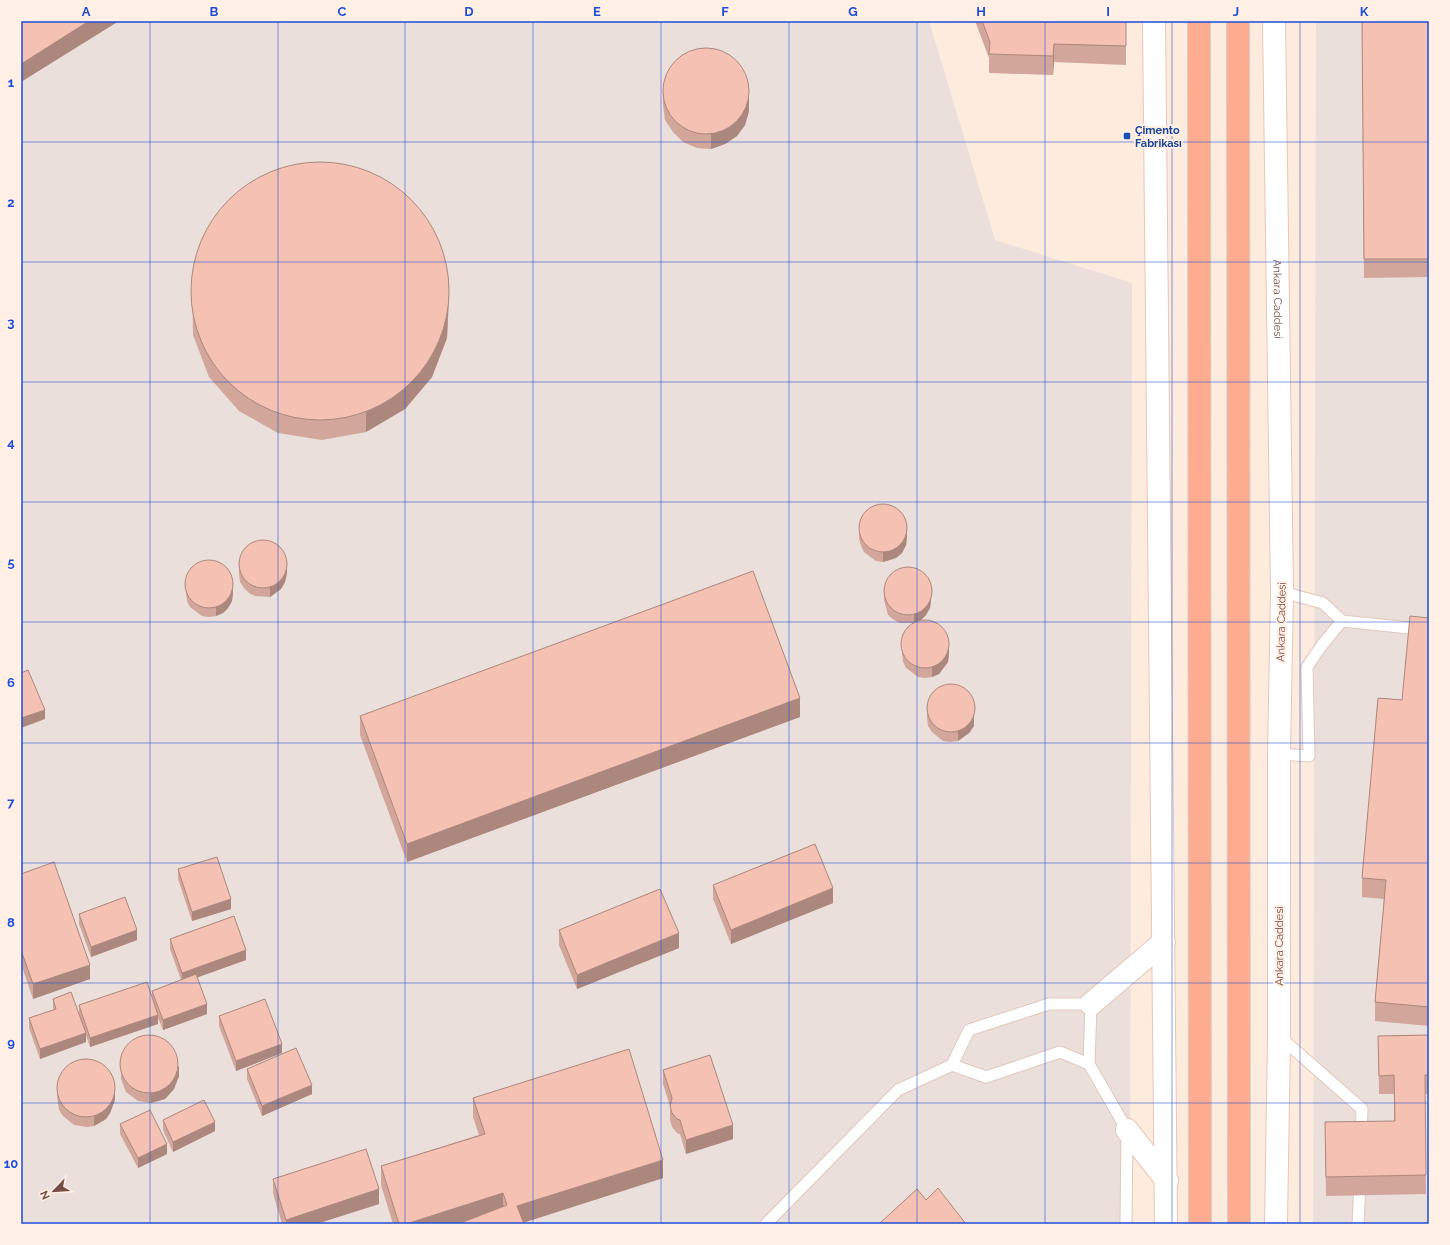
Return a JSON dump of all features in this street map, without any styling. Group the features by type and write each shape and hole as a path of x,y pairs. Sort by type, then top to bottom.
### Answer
{"highway":[{"path":"1199,21 1200,1224"},
{"path":"1238,21 1239,1224"},
{"path":"1239,1065 1254,1224"}],"main road":[{"path":"1154,21 1167,1181 1166,1224"},
{"name":"Ankara Caddesi","path":"1274,21 1282,592 1278,754 1279,1037 1276,1224"},
{"path":"1091,1004 1164,942"},
{"path":"1127,1130 1167,1181"}],"lane":[{"path":"1282,592 1323,603 1342,621 1429,630"},
{"path":"1278,754 1309,756 1307,667 1322,645 1342,621"},
{"path":"766,1224 898,1090 952,1065 969,1030 1049,1004 1091,1004 1089,1064 1127,1130 1126,1224"},
{"path":"1279,1037 1362,1109 1361,1145"},
{"path":"952,1065 986,1077 1060,1052 1089,1064"},
{"path":"1358,1224 1360,1174"}],"shaded area":[{"path":"21,21 929,21 995,240 1132,283 1130,1224 21,1224"},
{"path":"1316,21 1429,21 1429,1224 1313,1224"}],"building":[{"path":"21,21 89,21 21,64"},
{"path":"982,21 1126,21 1126,46 1054,44 1053,56 989,54 990,42"},
{"path":"1362,21 1429,21 1429,259 1364,259"},
{"path":"706,48 722,51 730,55 742,67 746,75 749,91 746,107 742,115 730,127 722,131 706,134 690,131 682,127 670,115 666,107 663,91 666,75 670,67 682,55 690,51"},
{"path":"320,162 345,165 369,172 391,184 411,200 427,220 439,242 446,266 449,291 446,316 439,340 427,362 411,382 391,398 369,410 345,417 320,420 295,417 271,410 249,398 229,382 213,362 201,340 194,316 191,291 194,266 201,242 213,220 229,200 249,184 271,172 295,165"},
{"path":"883,504 892,506 900,511 905,519 907,528 905,537 900,545 892,550 883,552 874,550 866,545 861,537 859,528 861,519 866,511 874,506"},
{"path":"263,540 272,542 280,547 285,555 287,564 285,573 280,581 272,586 263,588 254,586 246,581 241,573 239,564 241,555 246,547 254,542"},
{"path":"209,560 218,562 226,567 231,575 233,584 231,593 226,601 218,606 209,608 200,606 192,601 187,593 185,584 187,575 192,567 200,562"},
{"path":"908,567 917,569 925,574 930,582 932,591 930,600 925,608 917,613 908,615 899,613 891,608 886,600 884,591 886,582 891,574 899,569"},
{"path":"753,571 800,698 407,844 360,716"},
{"path":"1410,616 1429,618 1429,1007 1375,1002 1386,880 1362,878 1378,698 1402,700"},
{"path":"925,620 934,622 942,627 947,635 949,644 947,653 942,661 934,666 925,668 916,666 908,661 903,653 901,644 903,635 908,627 916,622"},
{"path":"28,670 45,710 21,718 21,673"},
{"path":"951,684 960,686 968,691 973,699 975,708 973,717 968,725 960,730 951,732 942,730 934,725 929,717 927,708 929,699 934,691 942,686"},
{"path":"815,844 833,888 731,930 713,885"},
{"path":"217,857 231,899 192,912 178,869"},
{"path":"54,862 90,965 33,984 21,950 21,874"},
{"path":"660,889 679,933 577,975 559,930"},
{"path":"125,897 137,930 91,947 79,914"},
{"path":"234,916 246,950 182,973 170,939"},
{"path":"196,974 207,1004 163,1020 152,991"},
{"path":"147,982 158,1015 90,1038 79,1005"},
{"path":"71,992 86,1033 40,1049 29,1018 56,1009 53,999"},
{"path":"265,999 282,1044 236,1061 219,1016"},
{"path":"149,1035 165,1040 173,1048 178,1064 173,1080 165,1088 149,1093 133,1088 125,1080 120,1064 125,1048 133,1040"},
{"path":"1429,1035 1429,1075 1425,1075 1426,1175 1326,1177 1325,1122 1395,1121 1394,1075 1379,1076 1378,1036"},
{"path":"296,1048 312,1085 262,1106 247,1069"},
{"path":"629,1049 663,1160 517,1206 524,1224 458,1224 507,1205 503,1193 406,1224 399,1224 381,1166 485,1134 473,1098"},
{"path":"710,1055 733,1125 686,1140 680,1120 677,1119 672,1113 670,1106 672,1098 663,1070"},
{"path":"86,1059 97,1061 110,1072 113,1077 115,1088 113,1099 102,1112 97,1115 86,1117 75,1115 62,1104 59,1099 57,1088 59,1077 70,1064 75,1061"},
{"path":"204,1100 215,1122 173,1142 163,1120"},
{"path":"150,1110 167,1144 138,1158 120,1124"},
{"path":"366,1149 379,1189 286,1220 273,1179"},
{"path":"938,1188 966,1224 879,1224 917,1189 926,1200"}],"place":[{"name":"Çimento Fabrikası","path":"1127,136"}]}
